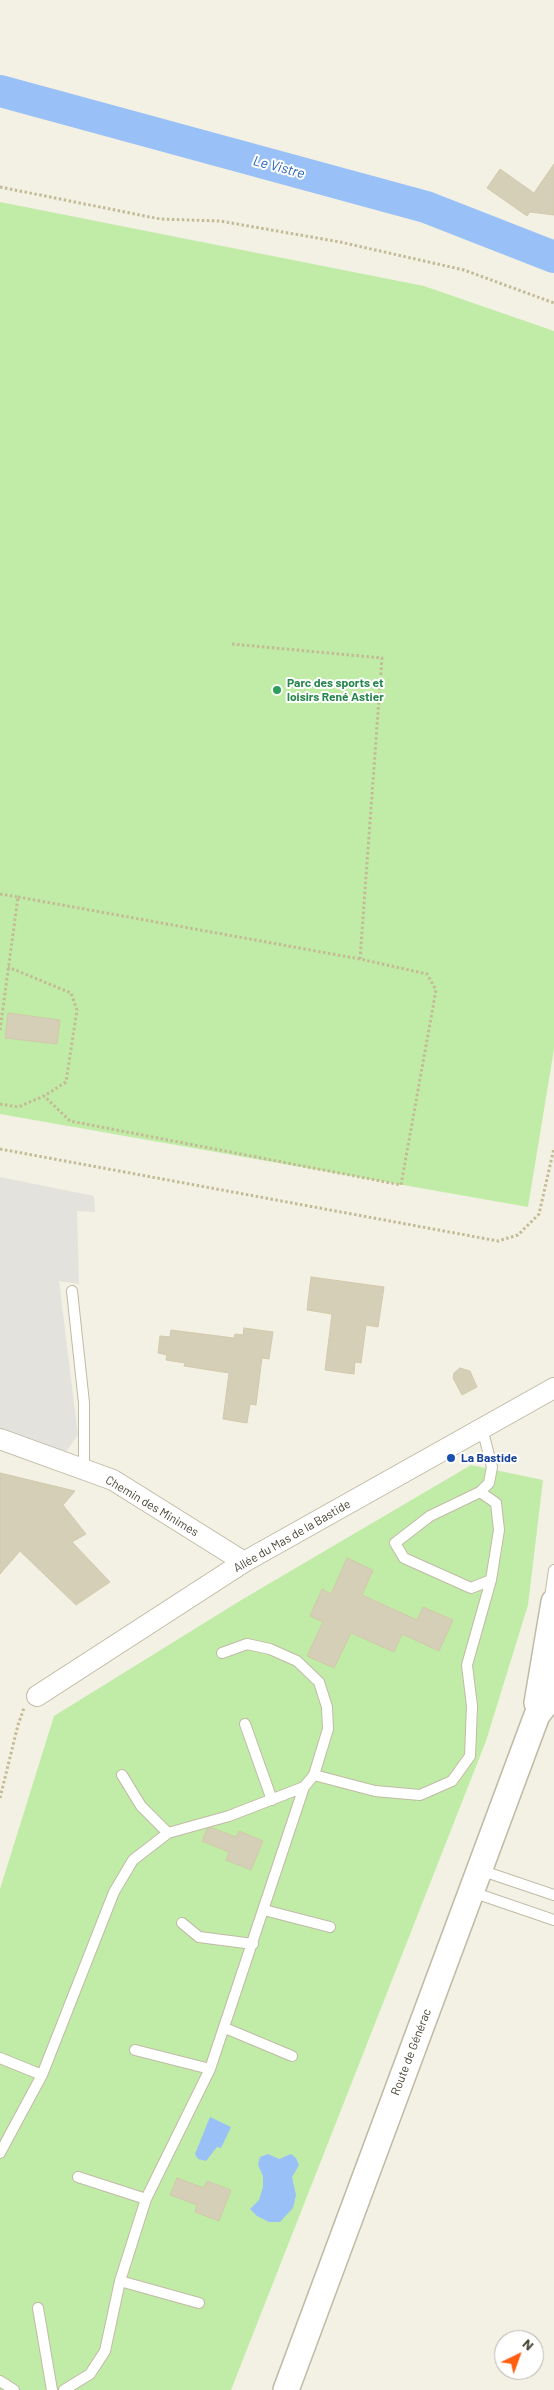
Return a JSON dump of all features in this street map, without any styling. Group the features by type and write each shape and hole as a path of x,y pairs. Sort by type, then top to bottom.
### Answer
{"street":[{"name":"Allée du Mas de la Bastide","path":"37,1696 244,1562 554,1388"},
{"name":"Chemin des Minimes","path":"0,1439 112,1480 244,1562"},
{"name":"Route de Générac","path":"537,1715 537,1695 548,1644 554,1602"},
{"name":"Route de Générac","path":"286,2390 537,1715 548,1701 554,1683"}],"lane":[{"path":"72,1291 84,1403 84,1470"},
{"path":"482,1428 492,1467 489,1483 480,1492 430,1516 395,1543 404,1558 470,1588 491,1580"},
{"path":"314,1775 375,1791 420,1795 452,1781 470,1756 472,1706 467,1665 491,1580 499,1530 496,1503 480,1492"},
{"path":"548,1644 554,1570"},
{"path":"64,2390 90,2374 106,2351 120,2281 146,2199 210,2069 304,1787 314,1775 328,1729 327,1706 319,1682 296,1660 270,1649 247,1644 222,1653"},
{"path":"245,1724 272,1800"},
{"path":"122,1776 141,1806 168,1833"},
{"path":"0,2153 42,2074 114,1892 133,1860 168,1833 229,1816 304,1787"},
{"path":"475,1881 554,1895"},
{"path":"475,1881 554,1920"},
{"path":"264,1910 330,1927"},
{"path":"182,1923 199,1937 253,1944"},
{"path":"224,2028 292,2056"},
{"path":"135,2050 210,2069"},
{"path":"0,2058 42,2074"},
{"path":"78,2177 146,2199"},
{"path":"120,2281 199,2303"},
{"path":"38,2308 52,2390"},
{"path":"0,2381 14,2390"}],"path":[{"path":"0,187 160,220 220,221 340,242 464,270 554,303"},
{"path":"232,644 382,658 360,959"},
{"path":"0,894 360,959 427,974 436,990 401,1185 70,1121 44,1096"},
{"path":"0,1030 18,897"},
{"path":"0,1104 18,1107 44,1096 66,1082 77,1010 71,993 8,967"},
{"path":"0,1149 498,1240 518,1235 540,1214 554,1148"},
{"path":"0,1798 24,1708 37,1696"}],"green space":[{"name":"Parc des sports et loisirs René Astier","path":"0,202 424,286 554,331 554,1049 528,1207 0,1114"},
{"path":"471,1465 543,1480 528,1605 486,1741 231,2390 0,2390 0,1889 54,1716 243,1599"}],"shaded area":[{"path":"0,1177 94,1196 95,1212 77,1211 79,1284 59,1281 78,1435 65,1453 0,1430"}],"water":[{"path":"210,2117 231,2127 221,2148 217,2147 206,2161 198,2159 195,2154"},
{"path":"268,2154 279,2159 291,2154 296,2158 299,2165 292,2177 296,2195 293,2208 280,2222 269,2222 257,2216 250,2209 259,2200 263,2187 263,2176 258,2165 260,2157"}],"building":[{"path":"554,164 554,215 530,212 527,216 487,188 500,169 534,193"},
{"path":"8,1013 60,1020 57,1044 5,1038"},
{"path":"311,1277 384,1287 378,1327 366,1325 361,1363 355,1362 354,1374 325,1370 332,1314 307,1310"},
{"path":"244,1328 273,1332 269,1359 262,1358 256,1405 250,1404 247,1423 223,1419 229,1373 184,1366 185,1363 166,1360 167,1355 158,1353 160,1336 170,1337 171,1330 234,1338 235,1334 243,1335"},
{"path":"460,1368 470,1371 477,1387 462,1395 453,1378 454,1373"},
{"path":"0,1473 75,1491 63,1505 86,1534 72,1542 110,1582 76,1605 20,1551 0,1574"},
{"path":"347,1558 373,1570 362,1595 417,1620 423,1607 453,1620 439,1651 402,1634 394,1652 351,1633 334,1668 307,1656 323,1622 310,1616 322,1589 331,1594"},
{"path":"212,1828 236,1837 239,1831 263,1841 251,1870 226,1860 229,1852 202,1841 207,1829"},
{"path":"177,2178 204,2188 207,2181 231,2190 219,2221 195,2212 197,2205 170,2195"}],"waterway":[{"name":"Le Vistre","path":"0,91 426,207 554,257"}],"place":[{"name":"Parc des sports et loisirs René Astier","path":"277,690"},
{"name":"La Bastide","path":"451,1458"}]}
